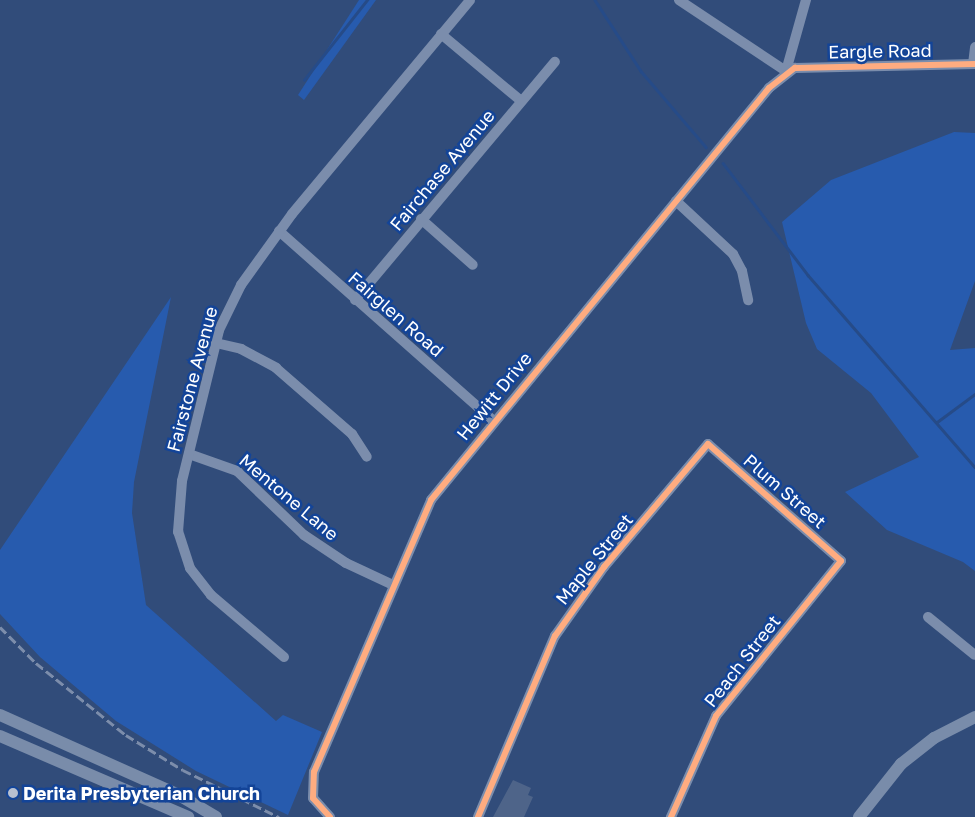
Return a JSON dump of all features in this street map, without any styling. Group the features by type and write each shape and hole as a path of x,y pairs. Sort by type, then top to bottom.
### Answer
{"main road":[{"path":"0,715 179,795 216,817"},
{"path":"860,817 884,782 906,760 934,738 975,717"},
{"path":"2,737 47,752 54,752 65,744"},
{"path":"2,737 188,817"}],"street":[{"name":"Fairstone Avenue","path":"284,657 224,608 190,568 181,545 177,518 189,454 216,343 232,299 279,232 470,0"},
{"path":"679,0 786,71 806,0"},
{"path":"441,34 521,100"},
{"path":"974,64 975,47"},
{"name":"Fairchase Avenue","path":"355,300 521,100 555,62"},
{"name":"Eargle Road","path":"786,71 802,68 974,64"},
{"name":"Hewitt Drive","path":"330,817 311,792 318,761 431,500 493,420 786,71"},
{"path":"676,201 733,254 742,271 748,300"},
{"path":"421,220 473,264"},
{"name":"Fairglen Road","path":"279,232 493,420"},
{"path":"216,343 241,349 276,368 352,434 366,457"},
{"name":"Plum Street","path":"708,444 841,561"},
{"name":"Maple Street","path":"478,817 555,636 604,567 708,444"},
{"name":"Mentone Lane","path":"189,454 237,471 311,540 346,563 393,585"},
{"name":"Peach Street","path":"670,817 726,701 841,561"},
{"path":"928,617 975,655"}],"shaded area":[{"path":"359,0 376,0 304,100 298,95"},
{"path":"954,132 975,133 975,281 950,350 975,348 975,571 963,562 887,530 845,492 919,457 871,393 817,349 806,323 782,222 831,180"},
{"path":"171,297 134,482 132,513 146,605 276,721 283,715 322,732 288,815 196,771 116,721 40,657 0,614 0,550"}],"building":[{"path":"513,780 531,788 528,795 533,797 524,817 493,817"}],"waterway":[{"path":"304,80 367,0"},
{"path":"595,0 641,71 706,147"},
{"path":"723,163 808,275 975,467"},
{"path":"937,422 975,394"}],"railway":[{"path":"0,627 36,663 126,735 183,770 279,817"}],"cycle path":[{"path":"330,817 313,798 314,772 431,500 769,88 795,68 975,64"},
{"path":"478,817 555,636 604,567 708,444 841,561 716,716 671,817"}],"place":[{"name":"Derita Presbyterian Church","path":"13,793"}]}
